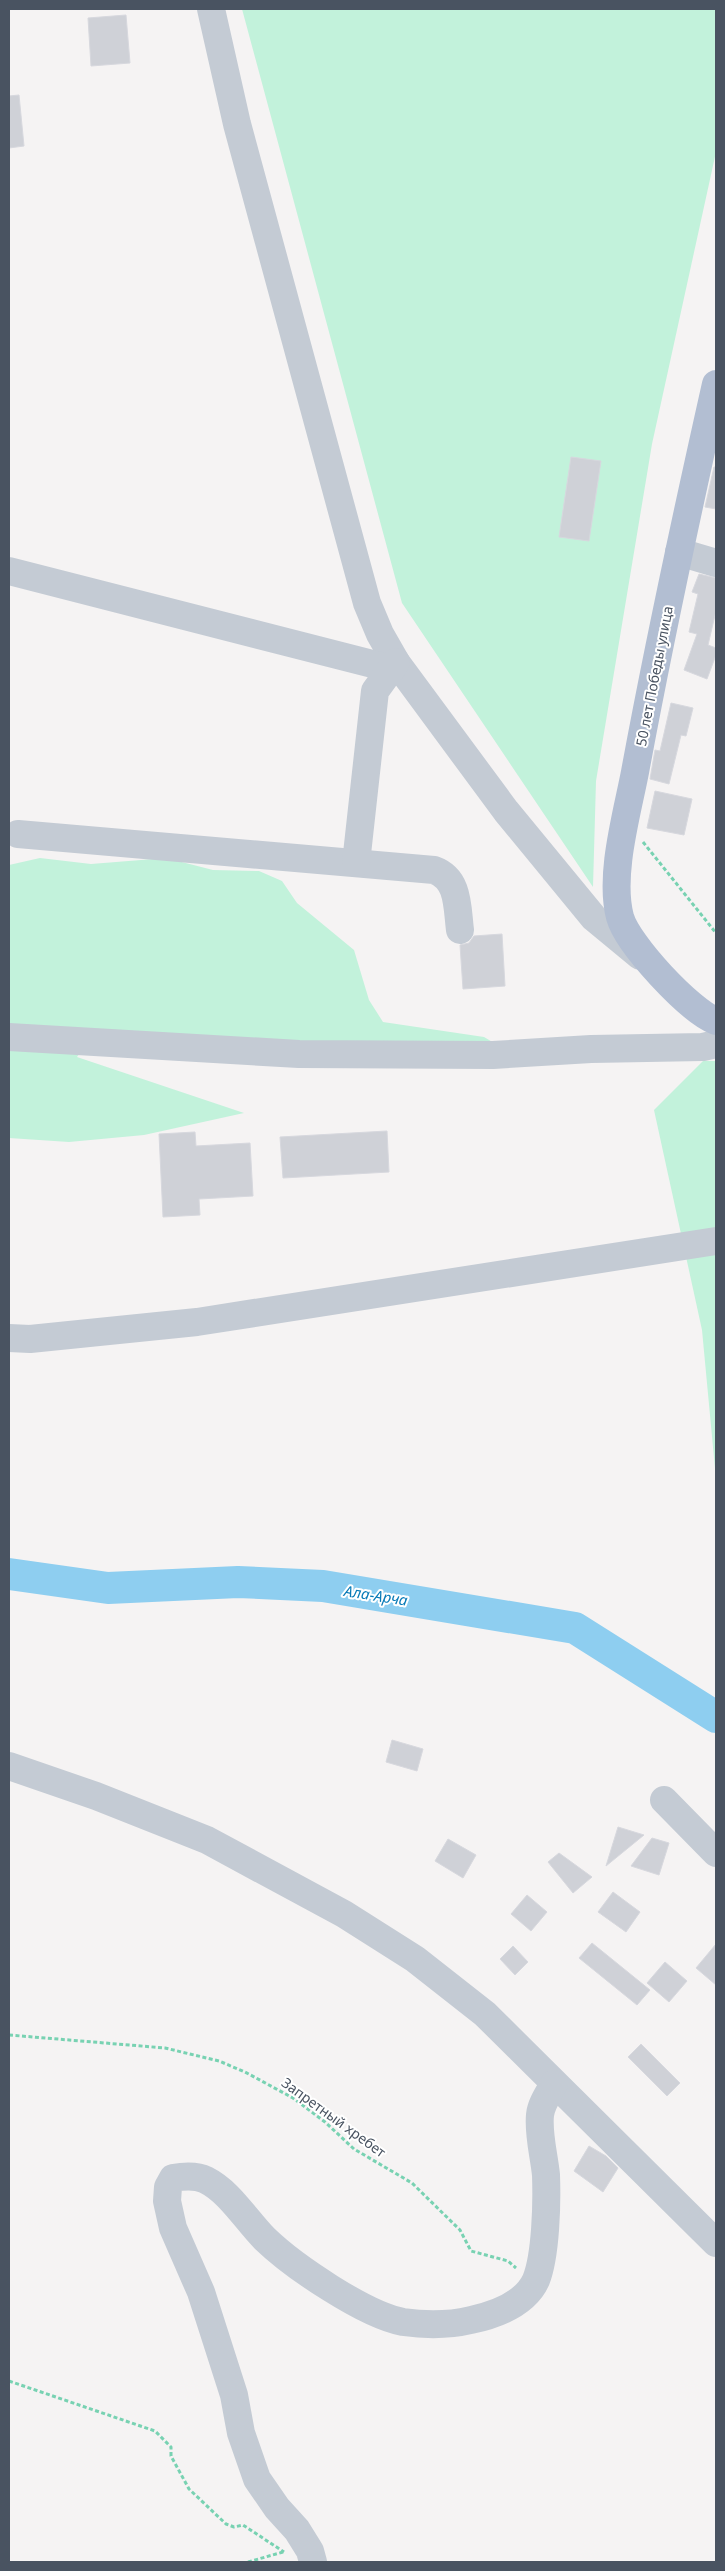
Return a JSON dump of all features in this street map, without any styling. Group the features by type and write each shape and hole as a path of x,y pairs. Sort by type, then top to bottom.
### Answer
{"main road":[{"name":"50 лет Победы улица","path":"716,384 648,698 624,834 618,873 617,897 620,918 630,938 649,963 695,1008 716,1021"}],"street":[{"path":"211,9 237,124 367,603 394,665 506,811 594,918 649,963"},
{"path":"679,552 716,563"},
{"path":"9,571 394,665"},
{"path":"356,863 375,691 394,665"},
{"path":"18,834 434,870 444,874 454,885 460,930"},
{"path":"9,1037 298,1054 493,1055 591,1048 702,1047 716,1044"},
{"path":"9,1338 30,1339 197,1322 716,1240"},
{"path":"9,1766 96,1796 207,1840 344,1914 415,1959 485,2014 554,2084 585,2111 716,2243"},
{"path":"664,1800 716,1853"},
{"path":"302,2560 310,2551 297,2530 277,2508 254,2470 241,2433 234,2396 201,2292 173,2228 167,2201 168,2187 173,2178 189,2176 206,2180 227,2196 265,2239 302,2268 382,2315 403,2322 431,2324 463,2322 493,2315 520,2298 536,2280 542,2249 546,2175 540,2114 554,2084"}],"path":[{"path":"624,834 637,836 716,933"},
{"name":"Запретный хребет","path":"9,2035 164,2048 189,2052 219,2061 271,2084 326,2122 354,2149 412,2183 460,2230 471,2251 508,2261 515,2266 521,2278 520,2283 514,2290 520,2298"},
{"path":"9,2381 155,2431 171,2447 171,2456 189,2489 226,2524 234,2528 243,2525 284,2552 302,2560"},
{"path":"248,2562 284,2552"}],"green space":[{"path":"242,9 716,9 716,152 652,444 596,781 593,887 402,603"},
{"path":"40,858 91,864 166,858 213,870 259,871 282,881 297,903 354,950 369,1000 383,1022 484,1037 506,1050 91,1036 77,1057 244,1113 144,1135 69,1142 9,1138 9,865"},
{"path":"703,1061 716,1061 716,1479 702,1330 654,1110"}],"building":[{"path":"126,15 130,63 91,66 88,18"},
{"path":"19,95 24,146 9,148 9,96"},
{"path":"571,457 601,461 589,541 559,537"},
{"path":"714,467 716,467 716,509 705,507"},
{"path":"699,574 716,578 716,611 708,645 716,648 716,655 707,679 684,670 697,634 689,632 698,594 692,592"},
{"path":"671,703 693,708 686,736 681,735 669,784 650,779 655,750 660,751"},
{"path":"655,791 692,799 684,835 647,828"},
{"path":"502,934 505,986 463,989 460,945 469,943 474,936"},
{"path":"387,1131 389,1172 283,1178 280,1137"},
{"path":"195,1132 196,1146 250,1143 253,1196 199,1199 200,1215 163,1217 159,1134"},
{"path":"392,1740 423,1749 417,1771 386,1762"},
{"path":"618,1827 644,1835 606,1866"},
{"path":"652,1838 669,1843 659,1875 631,1866"},
{"path":"448,1839 476,1855 463,1878 435,1861"},
{"path":"559,1853 592,1877 573,1893 548,1862"},
{"path":"613,1892 640,1912 626,1932 598,1912"},
{"path":"527,1895 547,1912 531,1931 511,1914"},
{"path":"592,1943 650,1990 637,2005 579,1958"},
{"path":"716,1944 716,1985 696,1968"},
{"path":"513,1946 528,1962 515,1975 500,1959"},
{"path":"665,1962 687,1981 669,2002 647,1983"},
{"path":"641,2044 680,2083 667,2096 628,2057"},
{"path":"589,2146 606,2156 618,2168 603,2192 574,2171"}],"waterway":[{"name":"Ала-Арча","path":"9,1574 108,1588 238,1582 323,1586 575,1628 716,1717"}]}
